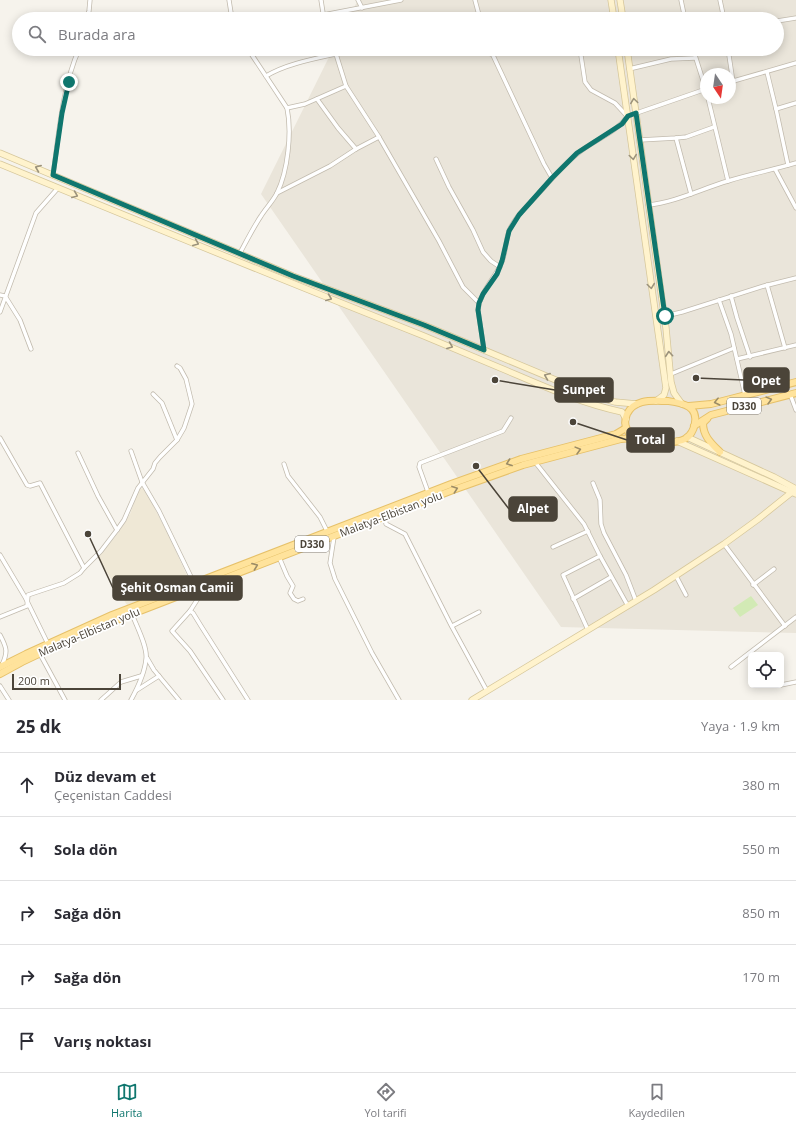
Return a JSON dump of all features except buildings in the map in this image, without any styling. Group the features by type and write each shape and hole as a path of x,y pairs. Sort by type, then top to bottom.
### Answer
{"main road":[{"path":"611,0 613,12"},
{"path":"620,0 622,12"},
{"path":"619,56 666,388 664,395 656,401"},
{"path":"628,56 665,316 671,382 674,393 692,410 694,415 694,426 693,431 687,437 677,441 641,442 633,438 626,428 625,421 631,407 642,402 668,401 685,405"},
{"path":"0,153 293,276 424,325 594,396 615,402 637,404"},
{"path":"0,164 167,231 320,295 462,351 564,395 598,407 622,412 626,419"},
{"name":"D330","path":"685,405 711,404 796,382"},
{"name":"D330","path":"694,426 711,415 793,393"},
{"path":"711,415 703,423 703,429 707,439 720,452"},
{"name":"Malatya-Elbistan yolu","path":"1,667 112,615 428,492 521,459 616,434 626,428"},
{"path":"687,437 774,477 795,490"},
{"name":"Malatya-Elbistan yolu","path":"0,674 83,633 453,490 535,462 621,439 633,438"},
{"path":"677,441 795,490"},
{"path":"472,700 676,576 724,544 795,490"}],"street":[{"path":"89,12 90,0"},
{"path":"229,0 231,12"},
{"path":"321,0 323,12"},
{"path":"358,0 362,8"},
{"path":"345,12 398,0"},
{"path":"475,0 478,12"},
{"path":"681,0 684,12"},
{"path":"720,0 723,12"},
{"path":"784,20 796,18"},
{"path":"53,175 62,113 77,56"},
{"path":"240,253 254,227 277,193 284,170 288,143 289,118 287,108 253,56"},
{"path":"266,76 283,68 327,56"},
{"path":"337,56 346,86 379,137 439,241 463,287 479,303"},
{"path":"492,56 552,178"},
{"path":"581,56 585,82 591,90 615,103 628,116"},
{"path":"729,56 730,68"},
{"path":"629,69 671,59 695,58 700,73"},
{"path":"736,81 796,64"},
{"path":"766,72 776,109 788,165"},
{"path":"287,108 305,104 346,86"},
{"path":"484,350 478,310 479,303 500,267 509,231 519,215 577,153 622,124 628,116 700,92"},
{"path":"317,99 338,128 356,149"},
{"path":"776,109 796,103"},
{"path":"709,104 728,181"},
{"path":"640,140 676,138 714,127"},
{"path":"277,193 330,166 356,149 379,137"},
{"path":"676,138 691,194"},
{"path":"436,159 483,252 500,267"},
{"path":"648,205 660,204 728,181 796,163"},
{"path":"775,169 796,208"},
{"path":"0,312 36,213 58,188"},
{"path":"665,316 767,285 796,278"},
{"path":"767,285 785,348"},
{"path":"0,295 5,296 20,320 31,349"},
{"path":"731,296 750,357"},
{"path":"719,300 738,359 745,395"},
{"path":"738,359 796,345"},
{"path":"671,374 734,348"},
{"path":"28,604 28,596 64,583 80,573 101,551 124,520 138,488 153,469 155,463 177,440 184,428 191,411 192,404 186,379 180,368 176,366"},
{"path":"793,393 796,410"},
{"path":"153,394 162,403 177,440"},
{"path":"428,492 419,467 420,463 503,431 512,418"},
{"path":"0,438 27,485 30,486 40,483 84,568"},
{"path":"131,451 142,482 194,583"},
{"path":"78,453 101,502 117,530"},
{"path":"535,462 578,516 588,531 611,577 628,606"},
{"path":"284,464 288,476 320,517 327,531"},
{"path":"593,483 600,500 601,524 604,533 626,575 636,601"},
{"path":"385,516 386,524 405,534 487,691"},
{"path":"553,547 588,531"},
{"path":"334,535 330,563 335,579 372,653 399,700"},
{"path":"724,544 784,626"},
{"path":"0,555 28,604 48,644"},
{"path":"588,630 562,575 600,556"},
{"path":"279,557 293,586 290,593 294,599 298,601 303,599"},
{"path":"753,585 774,570"},
{"path":"676,576 686,595"},
{"path":"573,599 611,577"},
{"path":"208,584 190,611 172,631 190,652 223,700"},
{"path":"0,617 27,606 28,604"},
{"path":"190,611 248,700"},
{"path":"452,626 479,612"},
{"path":"132,614 143,640 147,658 159,676 179,700"},
{"path":"731,667 796,617"},
{"path":"0,635 6,650 6,656 1,667"},
{"path":"40,654 65,700"},
{"path":"131,700 136,691 147,658"},
{"path":"101,700 122,682 141,676"},
{"path":"136,691 159,676"},
{"path":"784,684 796,682"},
{"path":"0,686 10,700"}],"shaded area":[{"path":"358,0 796,0 796,633 561,627 261,194 330,56 784,56 784,12 352,12"},
{"path":"144,488 168,534 189,580 187,584 127,605 98,558 118,533 130,514 139,489"}],"green space":[{"path":"751,596 758,605 740,617 733,608"}],"place":[{"name":"Opet","path":"696,378"},
{"name":"Sunpet","path":"495,380"},
{"name":"Total","path":"573,422"},
{"name":"Alpet","path":"476,466"},
{"name":"Şehit Osman Camii","path":"88,534"}],"route":[{"path":"69,82 62,113 53,175 293,276 424,325 484,350 478,310 479,303 483,294 497,274 502,261 509,231 519,215 577,153 622,124 628,116 636,113 665,316"}]}
